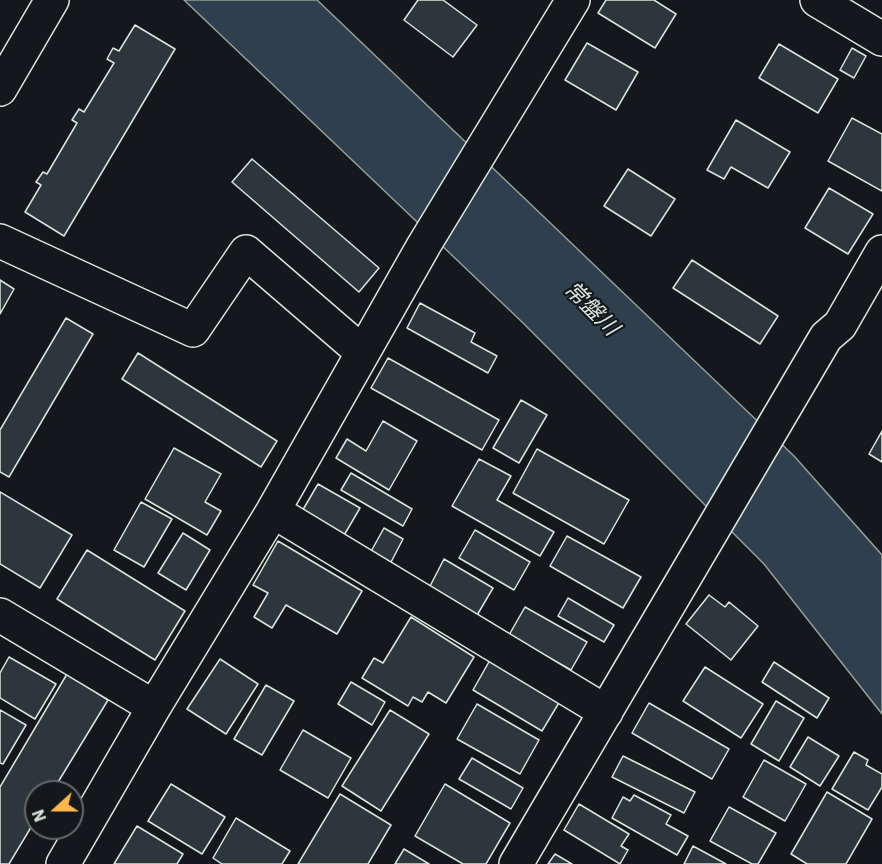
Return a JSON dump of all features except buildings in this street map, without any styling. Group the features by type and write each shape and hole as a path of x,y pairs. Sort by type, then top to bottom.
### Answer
{"street":[{"path":"0,88 52,0"},
{"path":"63,864 154,707 273,511 424,245 490,140 573,0"},
{"path":"817,0 882,39"},
{"path":"0,241 192,330 246,252 362,352"},
{"path":"516,864 826,338 840,326 882,252"},
{"path":"273,511 606,712"},
{"path":"0,615 154,707"}],"water":[{"name":"常盤川","path":"184,0 317,0 794,456 882,555 882,714 764,564 521,321"}]}
